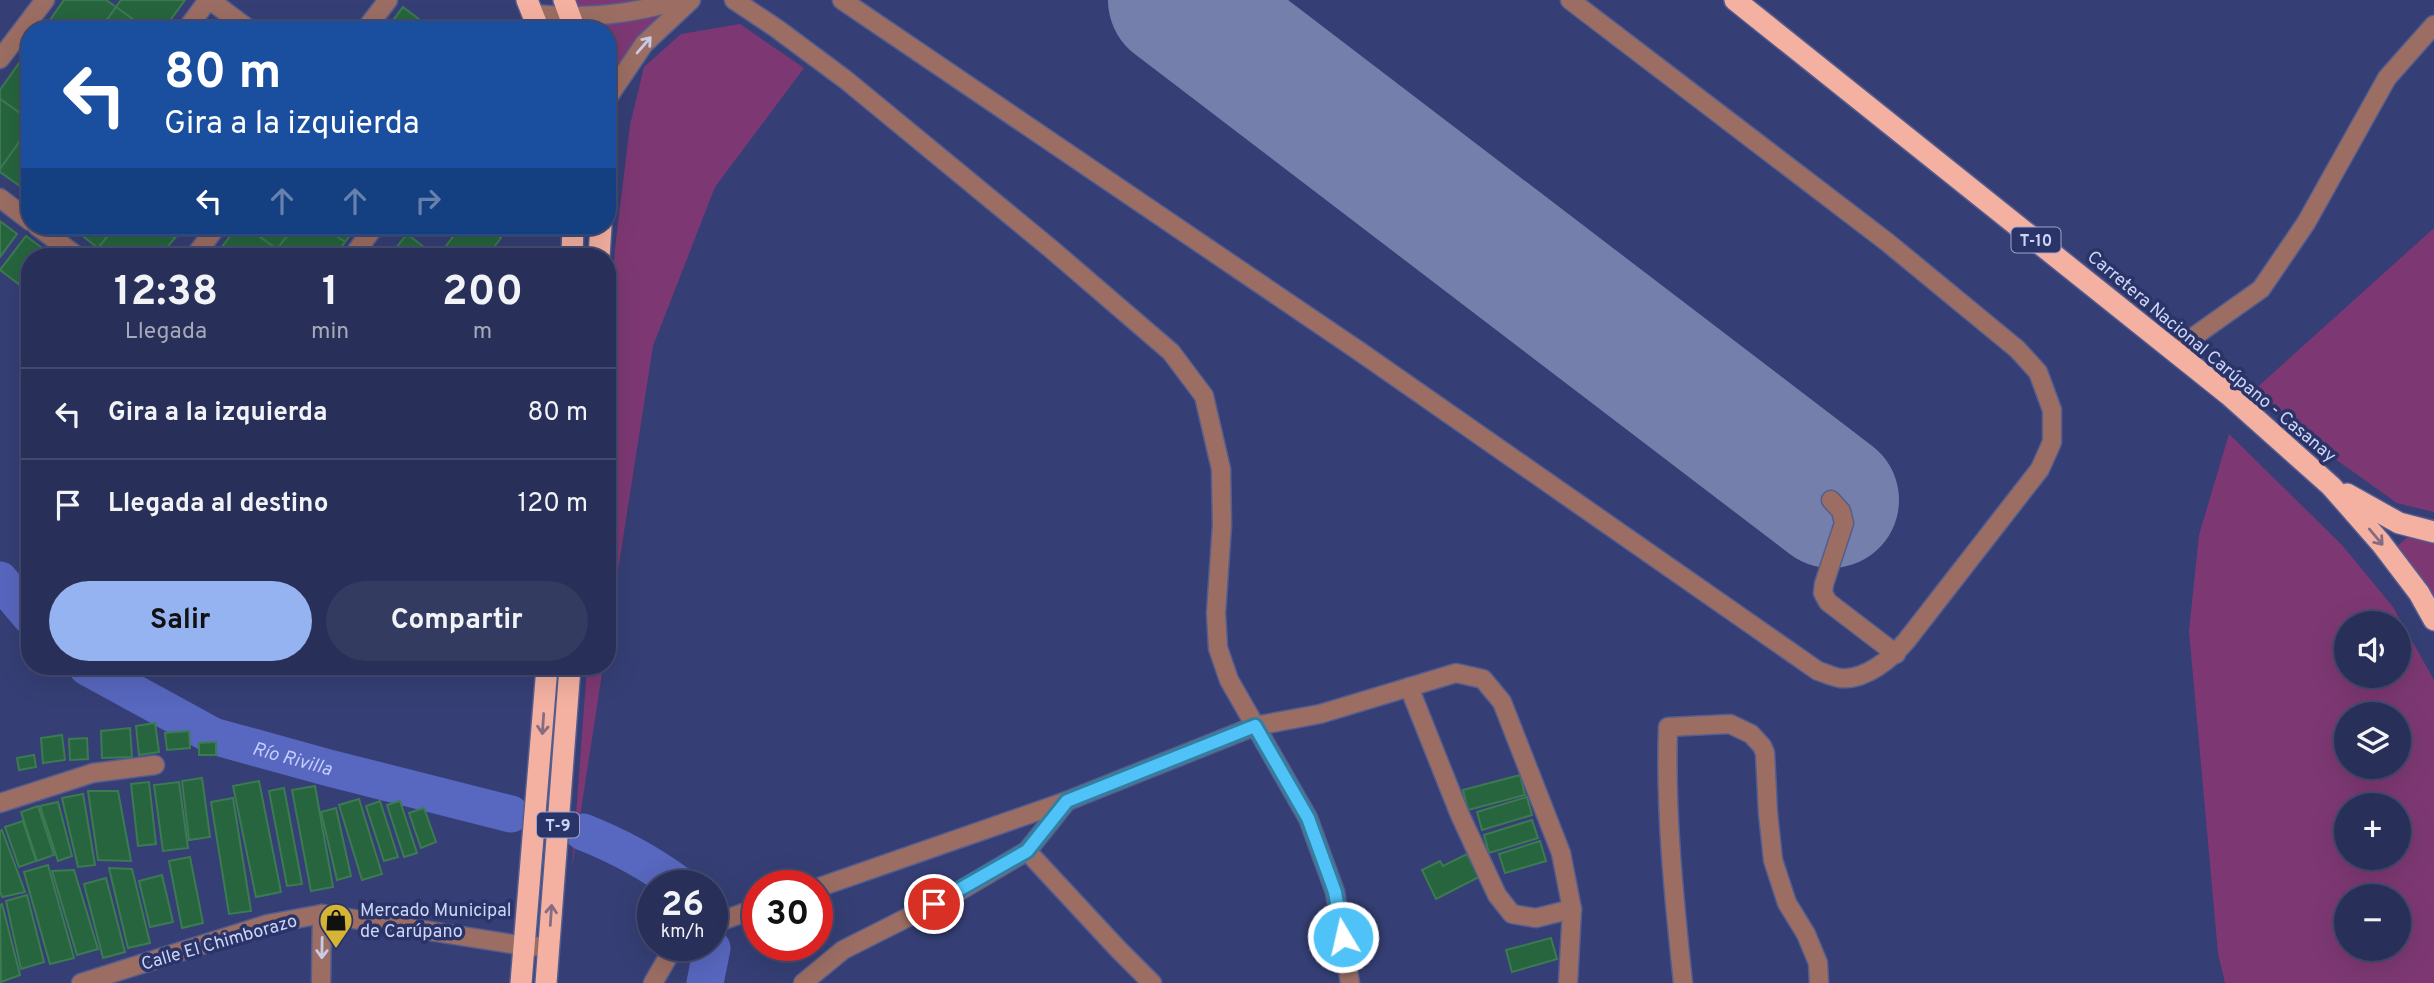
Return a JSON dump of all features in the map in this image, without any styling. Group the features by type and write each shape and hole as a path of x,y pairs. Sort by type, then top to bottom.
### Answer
{"highway":[{"name":"Carretera Nacional Carúpano - Casanay","path":"1735,0 2175,350 2332,486 2381,543 2419,593 2434,620"},
{"name":"Carretera Nacional Carúpano - Casanay","path":"2332,486 2399,523 2434,532"},
{"name":"T-9","path":"521,983 540,781 547,675"},
{"name":"T-9","path":"546,983 569,675"}],"street":[{"path":"29,21 45,0"},
{"path":"193,21 209,0 238,21"},
{"path":"372,21 388,0"},
{"path":"533,14 551,0"},
{"path":"533,14 570,16 629,13 680,0"},
{"path":"616,86 644,44 691,0"},
{"path":"734,0 846,80 1050,248 1171,352 1205,396 1221,469 1222,525 1216,613 1219,648 1229,680 1308,818 1335,892 1350,983"},
{"path":"842,0 1359,351 1818,671 1842,678 1866,673 1896,654 2040,469 2052,442 2052,410 2038,372 2017,349 1887,242 1570,0"},
{"path":"2175,350 2261,289 2306,223 2386,78 2434,25"},
{"path":"0,59 21,31"},
{"path":"0,198 21,213"},
{"path":"49,235 66,248"},
{"path":"1830,500 1841,511 1844,523 1824,584 1824,593 1828,602 1896,654"},
{"path":"833,882 1067,801 1255,726 1320,714 1456,673 1483,679 1502,702 1561,853 1572,909 1568,983"},
{"path":"1409,687 1460,815 1497,895 1512,914 1536,918 1572,909"},
{"path":"1683,983 1672,874 1667,769 1668,727 1730,724 1751,734 1765,753 1773,860 1787,903 1806,934 1818,963 1819,983"},
{"path":"0,803 93,773 155,765"},
{"path":"803,983 844,950 956,893 1027,851 1067,801"},
{"path":"1027,851 1152,983"},
{"path":"321,983 322,914"},
{"name":"Calle El Chimborazo","path":"81,983 268,924 322,914 525,946 549,947"},
{"path":"653,983 666,961"}],"shaded area":[{"path":"564,0 691,0 616,88 616,21 572,21"},
{"path":"740,24 804,68 715,187 653,346 616,583 615,248 630,125 644,67 681,34"},
{"path":"2434,228 2434,512 2397,503 2338,461 2252,392"},
{"path":"2229,434 2342,545 2395,611 2334,611 2334,688 2411,688 2411,639 2434,680 2434,983 2225,983 2218,953 2189,631 2199,535"},
{"path":"2409,536 2434,542 2434,601 2395,548"},
{"path":"586,675 602,675 572,869"}],"building":[{"path":"64,0 106,0 116,7 106,21 50,20"},
{"path":"121,0 185,0 170,21 135,21 116,7"},
{"path":"116,7 135,21 106,21"},
{"path":"403,7 421,21 393,21"},
{"path":"21,60 21,114 0,99 0,90"},
{"path":"0,99 21,114 21,140 0,169"},
{"path":"21,140 21,187 0,172"},
{"path":"0,221 17,234 0,257"},
{"path":"81,235 109,235 98,248"},
{"path":"109,235 171,235 175,238 167,248 98,248"},
{"path":"231,235 258,235 276,248 221,248"},
{"path":"258,235 288,235 276,248"},
{"path":"288,235 335,235 345,242 341,248 278,248"},
{"path":"335,235 351,235 345,242"},
{"path":"408,235 425,248 396,248"},
{"path":"454,235 497,235 501,238 493,248 446,246"},
{"path":"26,236 42,248 21,248 21,286 0,270"},
{"path":"155,723 159,752 139,755 136,726"},
{"path":"130,728 132,757 102,758 101,731"},
{"path":"189,731 190,748 167,750 165,733"},
{"path":"62,735 65,760 43,763 41,738"},
{"path":"87,738 88,759 70,760 69,739"},
{"path":"216,742 216,755 199,755 199,743"},
{"path":"34,755 36,767 19,770 17,758"},
{"path":"1520,775 1525,795 1468,810 1463,790"},
{"path":"202,778 210,837 189,840 182,781"},
{"path":"259,781 281,892 256,897 233,786"},
{"path":"149,782 156,844 138,846 131,784"},
{"path":"179,782 188,848 163,851 154,785"},
{"path":"315,786 333,887 311,891 292,790"},
{"path":"284,788 302,884 287,886 269,791"},
{"path":"88,791 118,791 131,861 98,860"},
{"path":"83,794 95,865 78,867 62,798"},
{"path":"1527,797 1532,815 1482,830 1477,812"},
{"path":"233,798 251,911 229,914 211,802"},
{"path":"359,799 382,874 362,880 339,805"},
{"path":"380,801 398,857 384,861 366,806"},
{"path":"400,801 417,853 404,857 387,805"},
{"path":"58,802 72,856 58,861 40,806"},
{"path":"38,806 54,855 37,861 21,812"},
{"path":"336,808 351,876 337,880 321,812"},
{"path":"424,808 436,842 421,848 409,813"},
{"path":"1532,820 1538,838 1489,853 1484,835"},
{"path":"23,821 36,861 19,867 5,827"},
{"path":"2,830 25,892 2,897 0,831"},
{"path":"1540,841 1546,861 1505,873 1499,854"},
{"path":"1467,854 1479,877 1436,899 1422,870 1440,861 1443,866"},
{"path":"190,857 203,923 182,928 169,861"},
{"path":"48,865 74,958 50,964 24,872"},
{"path":"109,868 132,869 150,943 128,948"},
{"path":"74,870 98,949 77,955 52,871"},
{"path":"162,875 173,922 150,927 139,881"},
{"path":"106,878 125,952 103,958 84,884"},
{"path":"27,895 44,962 21,969 6,901"},
{"path":"2,904 20,975 1,982 0,905"},
{"path":"1551,938 1557,959 1512,972 1506,950"}],"waterway":[{"name":"Río Rivilla","path":"0,580 21,605"},
{"name":"Río Rivilla","path":"102,675 213,736 511,814"},
{"name":"Río Rivilla","path":"583,832 658,870"},
{"name":"Río Rivilla","path":"705,983 709,961"}],"runway":[{"path":"1176,0 1831,500"}],"place":[{"name":"Mercado Municipal de Carúpano","path":"336,950"}],"route":[{"path":"934,904 1027,851 1067,801 1255,726 1308,818 1335,892 1343,937"}]}
